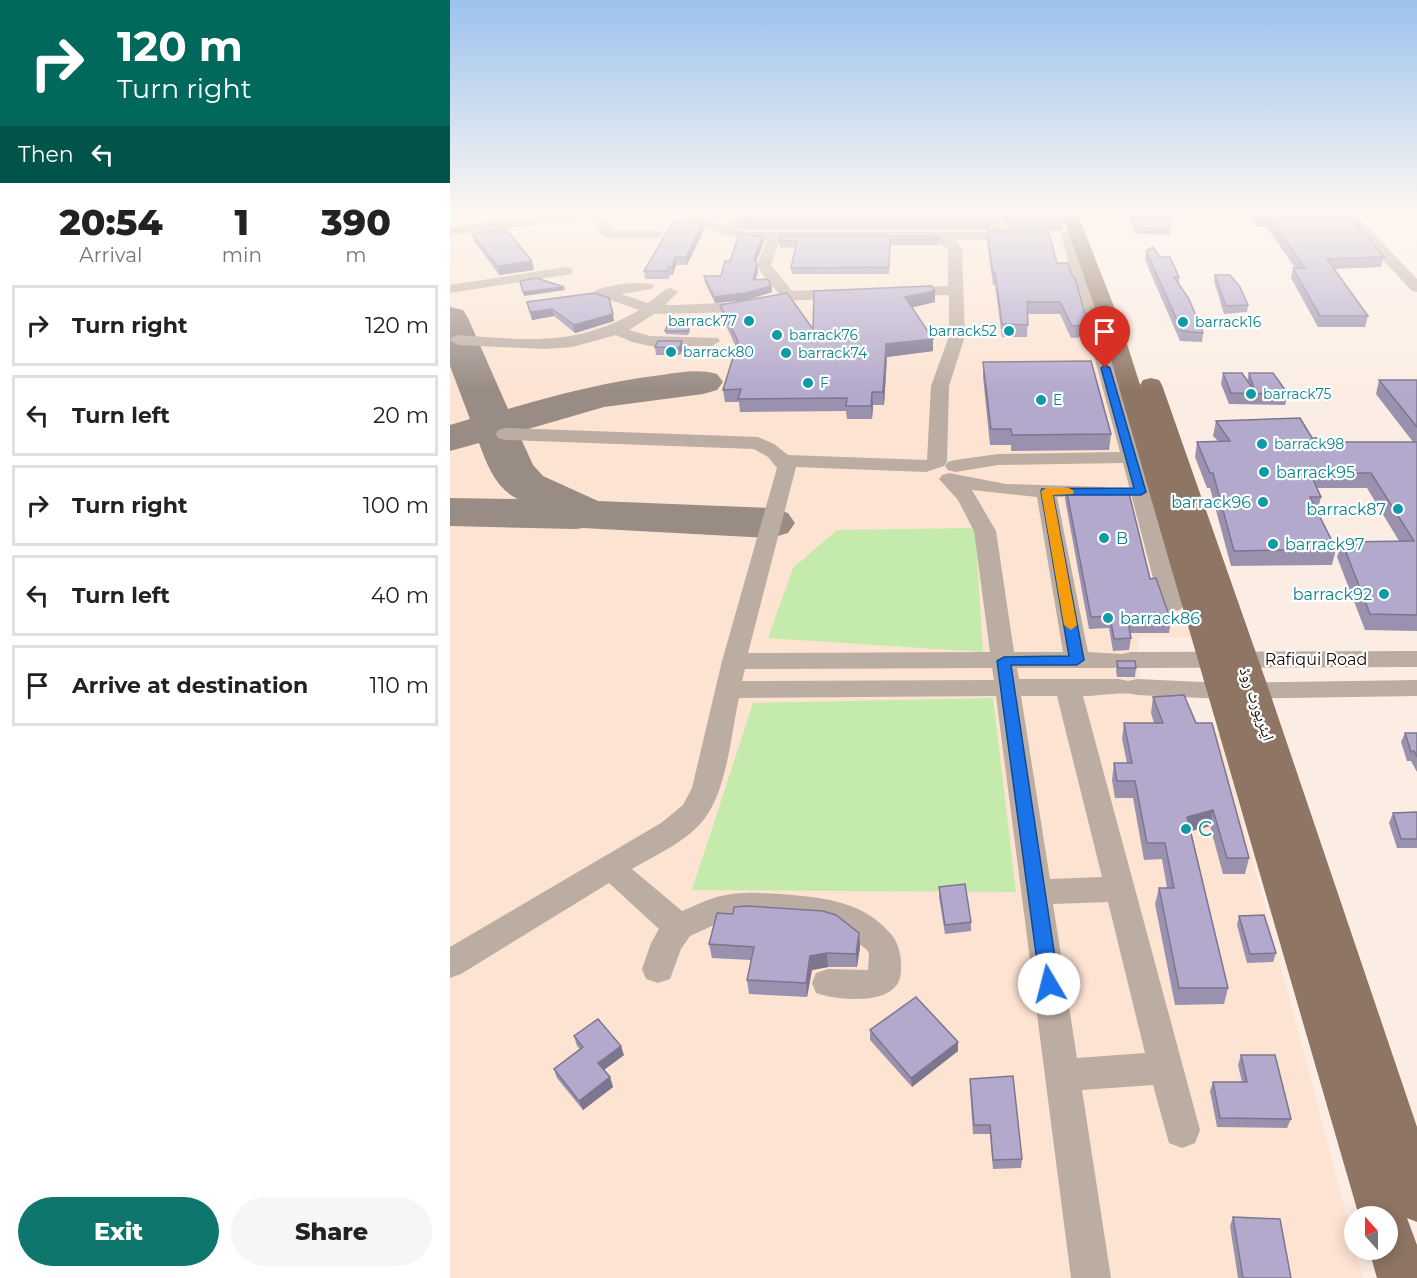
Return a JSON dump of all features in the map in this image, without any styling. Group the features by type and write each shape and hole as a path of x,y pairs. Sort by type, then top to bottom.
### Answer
{"main road":[{"path":"1089,272 1110,322 1239,691 1380,1206"},
{"name":"ایئرپورٹ روڈ","path":"1112,272 1130,322 1228,659"},
{"name":"ایئرپورٹ روڈ","path":"1239,691 1417,1198"},
{"path":"1397,1260 1402,1278"}],"street":[{"path":"450,289 562,272"},
{"path":"766,272 788,296"},
{"path":"956,272 957,336 940,386 938,470 968,497 985,531 1091,1278"},
{"path":"1082,272 1130,458 1172,605"},
{"path":"1402,272 1417,288"},
{"path":"647,285 597,293 653,309 735,308 788,296 860,294"},
{"path":"929,302 957,290"},
{"path":"458,340 556,344 582,341 619,330 653,309 671,292"},
{"path":"882,293 929,302 957,315"},
{"path":"619,330 624,335 638,340 712,340"},
{"path":"505,434 758,443 771,449 785,468"},
{"path":"785,468 938,470 978,460 1130,458"},
{"path":"450,964 671,831 694,812 706,788 734,661 785,468"},
{"path":"938,470 982,489 1141,492"},
{"path":"1046,491 1072,674 1120,889 1182,1130"},
{"name":"Rafiqui Road","path":"1072,674 1123,660 1417,659"},
{"path":"734,661 1006,675"},
{"name":"Rafiqui Road","path":"1072,674 1128,687 1239,691 1417,688"},
{"path":"728,690 1006,675 1072,674"},
{"path":"610,867 679,927"},
{"path":"1037,892 1120,889"},
{"path":"658,969 667,943 679,927 721,908 749,905 825,910 849,918 878,941 885,953 884,977 871,984 828,982"},
{"path":"1062,1075 1166,1068"}],"shaded area":[{"path":"450,272 1085,272 1198,637 1139,637 1137,660 1142,686 1190,727 1220,735 1344,1206 1344,1260 1358,1260 1363,1278 450,1278"}],"green space":[{"path":"975,528 983,652 768,638 793,568 837,530"},
{"path":"993,698 1016,892 692,890 753,703"}],"building":[{"path":"722,272 755,272 753,280 768,279 771,286 746,293 714,297 704,276 721,276"},
{"path":"1071,272 1075,278 1088,325 1072,326 1060,302 1027,302 1028,325 1002,324 995,273 993,273"},
{"path":"1155,272 1177,272 1179,277 1174,277 1189,299 1203,333 1182,331"},
{"path":"1295,272 1336,272 1368,316 1320,316"},
{"path":"1215,275 1230,275 1240,287 1248,305 1226,306"},
{"path":"536,278 564,287 523,292 520,281"},
{"path":"931,286 935,291 905,297 933,339 886,344 883,392 872,392 871,406 846,406 847,398 738,399 741,389 723,390 738,341 720,305 787,293 813,329 814,291"},
{"path":"594,293 609,298 613,314 574,325 552,309 530,312 527,302"},
{"path":"686,318 683,327 689,327 688,331 665,331 670,319"},
{"path":"658,341 682,341 679,348 655,347"},
{"name":"E","path":"1091,361 1111,434 1012,435 1011,429 991,429 983,362"},
{"path":"1223,373 1242,373 1255,392 1249,373 1273,373 1288,394 1231,393"},
{"path":"1379,380 1417,380 1417,427"},
{"path":"1300,418 1312,438 1318,438 1321,442 1417,442 1417,615 1370,614 1342,542 1414,541 1371,473 1310,473 1321,497 1310,497 1336,549 1234,551 1213,473 1210,473 1197,442 1230,441 1216,421"},
{"path":"1066,488 1128,489 1150,579 1156,578 1171,621 1128,622 1131,638 1114,639 1110,616 1091,617"},
{"path":"1117,661 1135,661 1136,668 1118,668"},
{"path":"1184,695 1196,723 1212,723 1249,858 1227,858 1213,810 1187,817 1228,988 1179,988 1159,888 1174,888 1165,843 1147,843 1135,781 1117,781 1114,763 1132,763 1124,723 1163,723 1153,697"},
{"path":"1405,733 1417,733 1417,757 1414,751 1411,752"},
{"path":"1417,812 1417,839 1401,839 1393,813"},
{"path":"965,884 971,922 945,925 939,887"},
{"path":"734,907 823,911 836,915 859,933 856,954 827,953 810,956 806,983 747,980 754,947 709,944 717,913 733,914"},
{"path":"1264,915 1276,953 1250,954 1239,916"},
{"path":"916,997 958,1042 911,1078 870,1030"},
{"path":"598,1019 621,1046 598,1063 610,1077 579,1101 554,1069 583,1047 574,1036"},
{"path":"1241,1055 1275,1055 1291,1119 1220,1118 1213,1082 1247,1082"},
{"path":"1013,1076 1022,1159 993,1160 990,1125 974,1125 970,1079"},
{"path":"1233,1217 1280,1219 1291,1278 1243,1278"}],"taxiway":[{"path":"450,318 494,426"},
{"path":"494,426 599,396 703,382"},
{"path":"450,438 494,426"},
{"path":"494,426 510,465 518,478 527,486 590,515 771,523"},
{"path":"450,512 576,515"}],"slow traffic":[{"path":"1069,491 1046,491 1071,625"}],"place":[{"name":"barrack77","path":"749,321"},
{"name":"barrack16","path":"1183,322"},
{"name":"barrack52","path":"1009,331"},
{"name":"barrack76","path":"777,335"},
{"name":"barrack80","path":"671,352"},
{"name":"barrack74","path":"786,353"},
{"name":"F","path":"808,383"},
{"name":"barrack75","path":"1251,394"},
{"name":"E","path":"1041,400"},
{"name":"barrack98","path":"1262,444"},
{"name":"barrack95","path":"1264,472"},
{"name":"barrack96","path":"1263,502"},
{"name":"barrack87","path":"1398,509"},
{"name":"B","path":"1104,538"},
{"name":"barrack97","path":"1273,544"},
{"name":"barrack92","path":"1384,594"},
{"name":"barrack86","path":"1108,618"},
{"name":"C","path":"1186,829"}],"route":[{"path":"1049,984 1004,661 1077,660 1046,491 1141,492 1105,368"}]}
